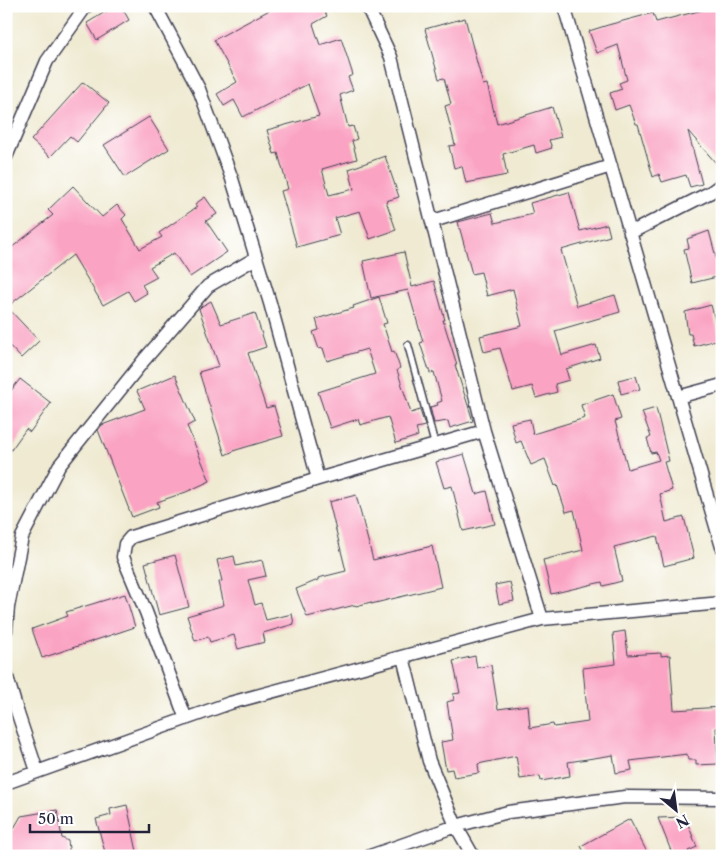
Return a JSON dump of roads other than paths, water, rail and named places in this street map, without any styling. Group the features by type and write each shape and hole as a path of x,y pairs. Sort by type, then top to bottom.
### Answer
{"street":[{"path":"6,157 47,61 86,6"},
{"path":"155,6 199,89 232,179 270,304 318,479"},
{"path":"367,6 391,57 484,431 542,619"},
{"path":"564,6 722,548"},
{"path":"433,221 610,166"},
{"path":"630,233 711,192 722,184"},
{"path":"6,631 8,607 22,537 60,466 144,360 208,286 256,258"},
{"path":"678,397 722,385"},
{"path":"186,719 146,612 123,557 124,544 131,537 318,479 484,431"},
{"path":"6,783 230,703 542,619 722,603"},
{"path":"403,657 429,761 456,826 473,856"},
{"path":"6,674 37,771"},
{"path":"370,856 456,826 508,812 625,798 722,798"}],"lane":[{"path":"408,345 435,445"}]}
